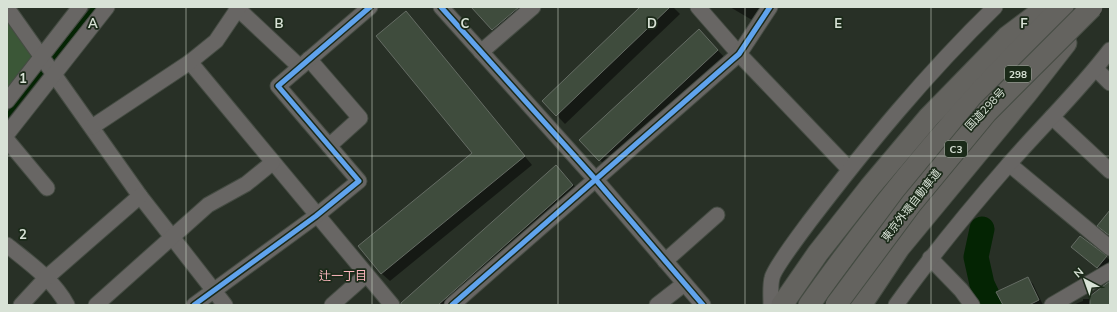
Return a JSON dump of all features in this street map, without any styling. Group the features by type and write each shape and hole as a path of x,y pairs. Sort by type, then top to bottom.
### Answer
{"highway":[{"path":"782,305 818,253 870,187 929,118 1007,37 1047,7"},
{"name":"国道298号","path":"1055,7 947,137 990,103 1064,27 1086,7"},
{"name":"東京外環自動車道","path":"809,305 855,240 929,148 1019,49 1063,7"},
{"path":"861,305 899,248 1027,93 1092,7"},
{"name":"東京外環自動車道","path":"836,305 911,204 987,112 1092,7"}],"street":[{"path":"7,134 48,66 80,7"},
{"path":"7,101 48,66 107,7"},
{"path":"92,127 190,62 216,41 238,7 304,63 360,118 329,146"},
{"path":"194,305 316,216 359,181 278,86 370,7"},
{"path":"441,7 596,180 703,305"},
{"path":"481,52 533,7"},
{"path":"698,7 739,54 849,169"},
{"path":"452,305 739,54 770,7"},
{"path":"771,305 772,277 793,243 849,169 908,97 946,54 995,7"},
{"path":"7,8 140,196 225,305"},
{"path":"896,305 930,258 1009,164 1096,69 1110,50"},
{"path":"190,62 316,216 392,305"},
{"path":"1096,69 1110,83"},
{"path":"1052,117 1110,172"},
{"path":"7,140 47,188"},
{"path":"96,305 208,205 246,184 272,163"},
{"path":"1009,164 1110,248"},
{"path":"21,305 46,278 140,196"},
{"path":"666,261 717,215"},
{"path":"7,244 46,278 64,298 68,305"},
{"path":"930,258 961,290 972,305"},
{"path":"1055,304 1110,271"},
{"path":"332,305 366,275"},
{"path":"657,305 684,284"}],"green space":[{"path":"7,18 33,57 7,92"}],"building":[{"path":"471,7 519,7 492,30"},
{"path":"640,7 670,7 556,116 542,101"},
{"path":"406,11 525,156 381,274 358,246 472,153 376,36"},
{"path":"699,29 718,50 599,161 579,140"},
{"path":"556,165 573,185 438,305 401,305 401,303"},
{"path":"1110,210 1110,236 1097,226"},
{"path":"1080,236 1107,256 1097,268 1071,247"},
{"path":"1028,277 1039,300 1029,305 1003,305 996,292"},
{"path":"1110,281 1110,305 1090,305 1090,296"}],"waterway":[{"path":"49,63 94,7"},
{"path":"7,116 45,68"},
{"path":"982,229 976,257 982,284 992,305"}],"cycle path":[{"path":"194,305 316,216 359,181 278,86 370,7"},
{"path":"441,7 596,180 703,305"},
{"path":"452,305 739,54 770,7"}],"district":[{"name":"辻一丁目","path":"343,275"}]}
